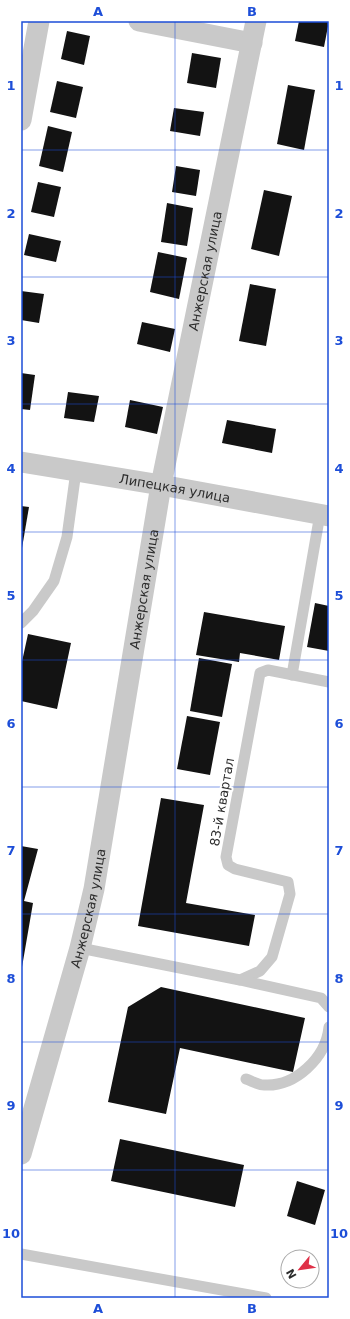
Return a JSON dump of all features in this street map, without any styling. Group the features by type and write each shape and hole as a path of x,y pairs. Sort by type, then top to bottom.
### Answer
{"street":[{"path":"21,120 39,21"},
{"path":"139,21 252,43"},
{"name":"Анжерская улица","path":"21,1154 80,948 94,889 161,485 256,21"},
{"name":"Липецкая улица","path":"21,462 161,485 325,515"}],"lane":[{"path":"21,623 33,611 54,581 66,537 76,471"},
{"path":"292,675 325,515"},
{"name":"83-й квартал","path":"240,980 260,971 272,957 290,894 288,882 235,869 228,865 226,858 260,673 268,670 329,682"},
{"path":"80,948 321,998 329,1007"},
{"path":"246,1079 262,1085 280,1084 294,1078 310,1067 328,1036 329,1028"},
{"path":"21,1254 266,1298"}],"building":[{"path":"299,21 329,21 324,47 295,41"},
{"path":"67,31 90,36 84,65 61,59"},
{"path":"192,53 221,58 216,88 187,83"},
{"path":"57,81 83,87 76,118 50,112"},
{"path":"288,85 315,90 304,150 277,144"},
{"path":"174,108 204,112 200,136 170,131"},
{"path":"48,126 72,132 63,172 39,166"},
{"path":"176,166 200,170 196,196 172,192"},
{"path":"38,182 61,187 54,217 31,212"},
{"path":"264,190 292,196 279,256 251,249"},
{"path":"167,203 193,208 187,246 161,242"},
{"path":"29,234 61,241 56,262 24,255"},
{"path":"158,252 187,258 179,299 150,292"},
{"path":"250,284 276,289 266,346 239,341"},
{"path":"21,291 44,294 39,323 21,320"},
{"path":"142,322 175,329 170,352 137,344"},
{"path":"21,373 35,375 30,410 21,409"},
{"path":"68,392 99,396 94,422 64,418"},
{"path":"130,400 163,407 157,434 125,427"},
{"path":"227,420 276,429 272,453 222,443"},
{"path":"21,506 29,507 22,548 21,548"},
{"path":"315,603 329,606 329,651 307,647"},
{"path":"204,612 285,626 279,660 240,653 239,662 196,655"},
{"path":"28,634 71,643 57,709 21,701 21,666"},
{"path":"199,658 232,664 222,717 190,711"},
{"path":"187,716 220,722 210,775 177,769"},
{"path":"161,798 204,805 186,903 255,915 249,946 138,926"},
{"path":"21,846 38,849 24,901 33,903 22,967"},
{"path":"161,987 305,1018 293,1072 180,1048 166,1114 108,1102 128,1007"},
{"path":"120,1139 244,1165 235,1207 111,1181"},
{"path":"297,1181 325,1190 315,1225 287,1216"}]}
